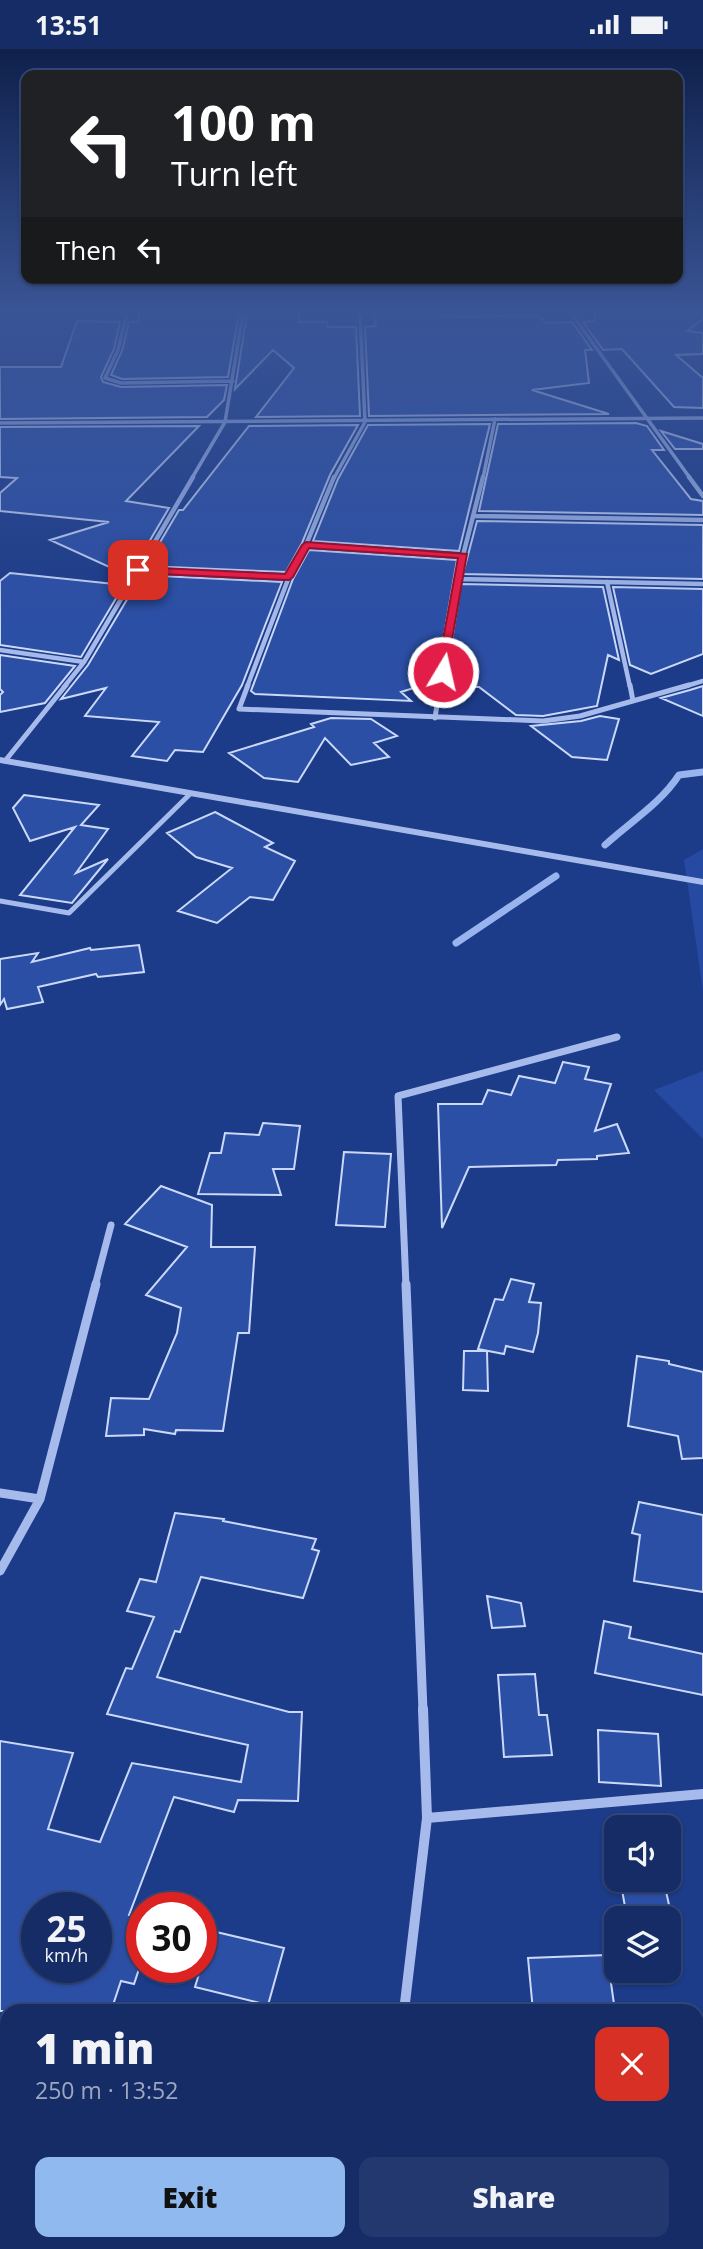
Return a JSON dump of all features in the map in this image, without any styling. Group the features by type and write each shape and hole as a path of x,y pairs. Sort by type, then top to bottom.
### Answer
{"street":[{"path":"226,416 84,662 3,761 703,881"},
{"path":"365,416 365,422 335,475 306,545 289,577 239,709 543,721 580,716 703,681"},
{"path":"646,416 703,496"},
{"path":"0,423 703,418"},
{"path":"435,718 457,579 475,516 495,419"},
{"path":"475,516 703,520"},
{"path":"306,545 463,556"},
{"path":"138,570 289,577"},
{"path":"457,579 703,584"},
{"path":"607,582 633,701"},
{"path":"0,650 84,662"},
{"path":"0,901 69,913 189,795"},
{"path":"405,2004 427,1818 398,1096 617,1037"},
{"path":"0,1571 40,1499 111,1225"},
{"path":"0,1493 40,1499"},
{"path":"427,1818 703,1794"}],"shaded area":[{"path":"703,849 703,991 684,860"},
{"path":"703,1071 703,1139 654,1090"}],"building":[{"path":"0,416 208,416 207,417 0,419"},
{"path":"257,416 360,416 256,417"},
{"path":"636,423 647,426 664,450 652,450 691,499 703,501 703,515 479,511 498,424"},
{"path":"490,424 459,551 313,541 338,479 368,425"},
{"path":"358,425 330,475 302,543 286,572 146,566 179,510 183,510 249,426"},
{"path":"199,426 126,501 169,508 129,576 50,540 109,522 0,511 0,493 17,478 0,477 0,427"},
{"path":"661,431 703,444 703,449 675,449"},
{"path":"477,521 703,525 703,579 463,574"},
{"path":"309,550 457,560 436,681 401,692 411,701 255,694 251,691 293,579"},
{"path":"10,573 124,585 81,657 0,645 0,581"},
{"path":"141,575 282,582 242,685 203,752 175,750 167,761 132,756 159,722 85,716 106,688 61,699 88,665 135,586 155,588 138,580"},
{"path":"461,584 603,587 619,660 608,655 597,706 543,716 516,715 458,675 446,678"},
{"path":"613,587 703,589 703,654 651,674 630,665"},
{"path":"0,655 75,666 45,703 0,712 0,695 3,692 0,689"},
{"path":"703,686 703,716 661,698 690,690"},
{"path":"600,716 619,719 607,760 572,757 531,726 581,721"},
{"path":"331,718 371,719 397,736 374,743 389,757 351,765 325,738 298,782 264,778 229,753 314,727 311,724"},
{"path":"24,795 99,805 81,825 108,829 76,873 108,859 72,903 20,895 75,827 30,841 13,808"},
{"path":"215,812 273,843 265,847 295,861 273,900 250,897 217,923 178,911 232,868 196,857 167,833"},
{"path":"139,945 144,972 98,977 96,974 38,987 43,1002 7,1009 4,999 0,1005 0,959 38,953 32,962 90,948"},
{"path":"563,1062 589,1067 585,1079 611,1084 595,1131 617,1124 629,1153 597,1156 597,1159 558,1160 556,1165 469,1167 442,1228 438,1104 482,1104 488,1090 511,1095 519,1076 555,1083"},
{"path":"263,1123 300,1126 294,1169 273,1169 281,1195 198,1194 210,1153 221,1153 225,1133 259,1135"},
{"path":"344,1152 391,1154 385,1227 336,1225"},
{"path":"161,1186 212,1205 211,1247 255,1247 249,1333 238,1333 223,1431 176,1430 175,1434 144,1429 144,1435 106,1436 111,1398 149,1399 177,1333 181,1308 146,1295 187,1247 125,1224"},
{"path":"511,1279 534,1284 529,1302 541,1303 533,1352 506,1346 504,1354 478,1349 495,1299 503,1300"},
{"path":"464,1351 487,1351 488,1391 463,1390"},
{"path":"637,1356 669,1361 669,1364 703,1372 703,1458 682,1459 678,1436 628,1426"},
{"path":"639,1502 703,1515 703,1592 634,1581 640,1535 632,1533"},
{"path":"175,1513 224,1519 223,1521 316,1539 312,1549 319,1551 303,1598 201,1577 180,1632 175,1631 157,1677 289,1712 302,1712 298,1801 238,1800 234,1812 174,1797 138,1892 126,1892 126,1982 121,1981 113,2004 0,2004 0,1741 73,1753 48,1829 100,1842 132,1763 241,1782 248,1745 107,1714 126,1668 132,1669 154,1617 127,1611 140,1579 156,1582"},
{"path":"487,1596 521,1603 525,1626 492,1628"},
{"path":"604,1621 631,1627 629,1638 703,1654 703,1695 595,1673"},
{"path":"535,1674 539,1715 547,1715 552,1755 504,1757 498,1675"},
{"path":"598,1730 658,1734 661,1786 599,1782"},
{"path":"622,1892 666,1892 669,1906 625,1906"},
{"path":"217,1932 284,1948 268,2004 195,1987 196,1983 217,1983"},
{"path":"604,1955 604,1983 611,1983 614,2004 532,2004 528,1958"}],"waterway":[{"path":"605,845 654,804 679,775 703,772"},
{"path":"456,943 556,876"}],"route":[{"path":"138,570 289,577 306,545 463,556 443,672"}]}
